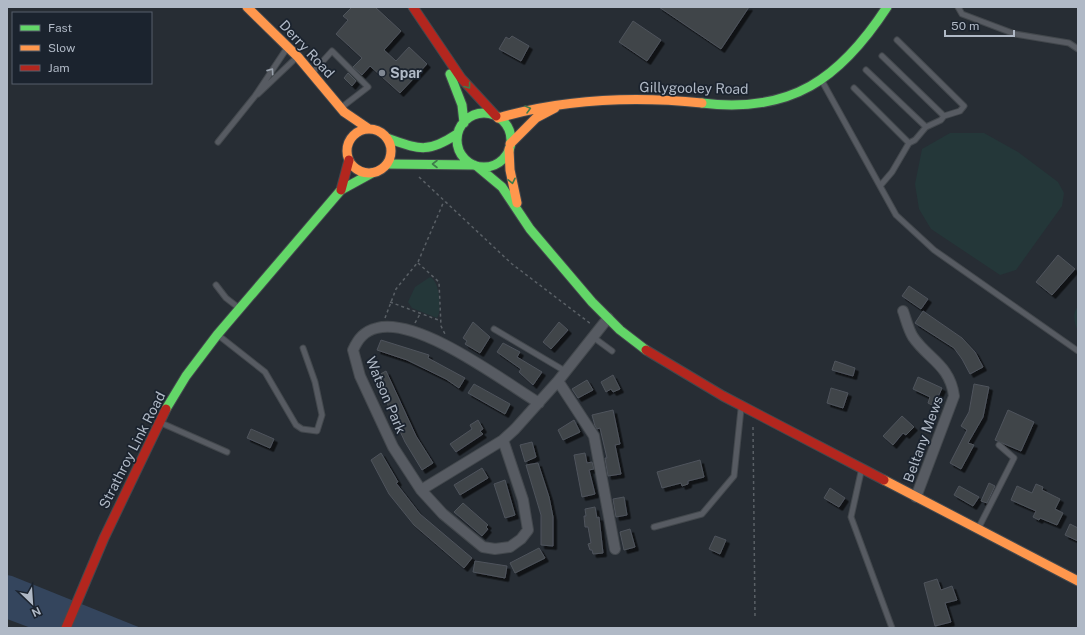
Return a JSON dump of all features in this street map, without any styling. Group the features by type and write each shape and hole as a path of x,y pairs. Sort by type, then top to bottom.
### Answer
{"main road":[{"name":"Derry Road","path":"247,7 298,57 342,110 369,129"},
{"path":"413,7 436,44 470,90 483,105 507,126 510,135 510,170 520,213"},
{"name":"Gillygooley Road","path":"497,117 534,108 608,101 689,102 734,106 763,102 805,88 822,80 847,60 868,36 887,7"},
{"path":"436,44 462,105 464,123"},
{"name":"Gillygooley Road","path":"510,146 536,118 559,105"},
{"path":"342,110 348,143 347,150 349,160 359,171 372,173 382,169 387,164 391,150 386,138 381,133 369,129 357,133 348,143"},
{"path":"386,138 416,148 431,149 441,146 457,134 464,123 474,115 481,113 497,117"},
{"path":"457,134 459,151 464,158 502,187 557,262 620,330 653,355 756,414 977,530 1078,581"},
{"path":"387,164 487,167 502,159 510,146"},
{"name":"Strathroy Link Road","path":"342,190 349,160"},
{"name":"Strathroy Link Road","path":"66,628 104,538 159,421 186,376 217,335 342,190 372,173"}],"street":[{"name":"Beltany Mews","path":"902,310 912,336 946,371 953,386 954,396 916,497"},
{"path":"421,490 503,440 558,381 608,318"},
{"name":"Watson Park","path":"503,440 522,500 528,530 521,539 510,547 495,549 483,546 443,514 421,490 393,447 360,376 353,350 359,337 376,328 383,327 397,327 427,336 454,349 539,403"},
{"path":"558,381 594,436 614,549"}],"lane":[{"path":"958,7 962,14 1015,34 1069,43 1078,49"},
{"path":"880,186 892,172 910,143 915,140 926,127 941,120 944,116 960,111 964,106 897,40"},
{"path":"218,142 255,96 288,47"},
{"path":"312,73 332,51 368,87 342,110"},
{"path":"882,56 944,116"},
{"path":"255,96 274,81 298,57"},
{"path":"866,70 926,127"},
{"path":"822,80 896,215 934,250 1078,351"},
{"path":"854,88 910,143"},
{"path":"216,285 226,298 240,308"},
{"path":"494,329 565,372"},
{"path":"596,333 612,351"},
{"path":"217,335 265,372 296,425 302,429 318,431 322,415 315,382 303,348"},
{"path":"654,526 702,514 734,476 742,406"},
{"path":"159,421 227,452"},
{"path":"977,530 991,506 1014,458 999,445"},
{"path":"861,469 851,517 892,628"}],"path":[{"path":"416,174 512,264 596,333"},
{"path":"383,327 390,302 396,289 418,262 444,200"},
{"path":"418,262 439,282 441,326"},
{"path":"390,302 441,321"},
{"path":"755,618 753,424 756,414"}],"shaded area":[{"path":"950,133 984,133 1018,152 1058,182 1064,193 1062,206 1016,270 1000,275 931,229 919,209 915,184 922,149"},
{"path":"430,277 436,284 438,290 440,303 437,318 412,308 408,302 415,287"},
{"path":"1078,306 1078,331 1074,318"}],"water":[{"path":"7,575 141,628 31,628 7,619"}],"building":[{"path":"352,7 375,7 401,31 384,50 396,61 409,47 427,64 400,93 370,66 362,75 353,67 362,58 336,34 348,20 343,16"},
{"path":"659,7 749,7 721,49"},
{"path":"633,21 661,40 647,61 619,42"},
{"path":"512,36 529,46 521,61 499,49 506,37 509,39"},
{"path":"348,73 356,81 352,86 344,78"},
{"path":"1058,255 1075,269 1052,295 1036,282"},
{"path":"909,286 928,299 921,309 902,296"},
{"path":"923,311 962,338 975,352 983,367 970,374 954,348 915,323"},
{"path":"473,322 490,337 480,353 465,344 467,341 463,338"},
{"path":"559,322 568,330 551,349 543,342"},
{"path":"381,340 429,355 428,358 465,378 459,388 446,379 407,360 377,350"},
{"path":"503,343 520,352 517,357 542,372 533,385 519,372 521,369 497,352"},
{"path":"835,361 855,368 853,376 832,370"},
{"path":"386,371 416,436 433,463 422,470 405,442 375,377"},
{"path":"613,375 620,389 613,392 611,389 606,392 601,382"},
{"path":"918,377 942,388 934,406 928,403 930,397 913,389"},
{"path":"587,380 593,390 578,398 572,389"},
{"path":"474,384 510,404 505,414 468,393"},
{"path":"974,384 989,387 983,417 968,443 974,445 961,469 950,463 967,430 961,426 969,412"},
{"path":"831,388 848,393 843,408 827,403"},
{"path":"613,410 620,444 615,445 621,474 608,476 605,458 607,458 600,428 597,429 595,426 592,415"},
{"path":"1008,410 1034,422 1021,451 995,440"},
{"path":"902,416 914,427 906,435 903,433 893,445 883,436"},
{"path":"478,420 483,429 480,431 483,434 456,452 450,444 472,429 470,425"},
{"path":"574,420 580,432 563,440 558,430"},
{"path":"251,429 274,439 270,448 247,438"},
{"path":"532,442 536,457 525,462 520,445"},
{"path":"381,453 398,482 396,483 420,514 472,558 464,568 414,525 389,494 371,460"},
{"path":"585,453 587,463 592,462 594,469 589,470 595,494 582,497 574,455"},
{"path":"700,460 704,477 688,481 688,484 682,486 681,483 662,488 657,472"},
{"path":"538,463 549,497 553,517 553,546 541,545 541,515 526,465"},
{"path":"482,468 488,478 460,495 454,485"},
{"path":"505,480 515,515 505,518 494,484"},
{"path":"989,483 995,486 987,503 981,501"},
{"path":"1036,484 1043,487 1042,490 1060,499 1055,509 1063,513 1057,525 1040,518 1039,520 1033,517 1036,511 1011,500 1017,486 1032,493"},
{"path":"959,486 979,497 973,506 954,495"},
{"path":"830,488 845,498 839,507 824,498"},
{"path":"624,497 627,515 616,517 613,499"},
{"path":"463,503 488,525 486,527 488,529 482,536 454,512"},
{"path":"595,507 597,518 599,517 603,553 593,554 588,544 591,543 588,527 585,527 584,516 586,516 585,509"},
{"path":"1070,524 1078,528 1078,541 1065,535"},
{"path":"630,529 635,547 624,550 620,532"},
{"path":"715,536 726,540 720,554 709,549"},
{"path":"539,548 545,558 515,573 510,563"},
{"path":"475,561 507,566 505,578 473,572"},
{"path":"937,579 941,590 952,586 957,600 945,603 951,622 935,626 924,583"}],"traffic: fast":[{"path":"702,103 734,105 762,103 787,96 810,86 831,72 851,54 887,7"},
{"path":"450,74 462,105 464,123"},
{"path":"484,113 494,115 503,121 509,130 511,140 509,150 503,159 494,165 484,167 474,165 465,159 459,150 457,140 459,130 465,121 474,115 484,113"},
{"path":"387,138 407,145 423,148 438,145 457,134"},
{"path":"387,164 474,165"},
{"path":"478,167 502,187 530,229 592,302 620,330 646,350"},
{"path":"166,409 186,376 217,335 341,190 372,173"}],"traffic: slow":[{"path":"247,7 298,57 344,112 369,129"},
{"path":"498,118 548,107 599,101 651,100 702,103"},
{"path":"510,144 536,118 555,108"},
{"path":"365,129 373,129 385,135 391,147 391,151 391,155 385,167 373,173 365,173 353,167 347,155 347,147 353,135 365,129"},
{"path":"509,149 510,170 517,203"},
{"path":"884,480 1078,581"}],"traffic: jam":[{"path":"413,7 461,78 496,116"},
{"path":"341,190 349,160"},
{"path":"646,350 723,396 884,480"},
{"path":"66,628 104,538 166,409"}],"place":[{"name":"Spar","path":"382,73"}]}
